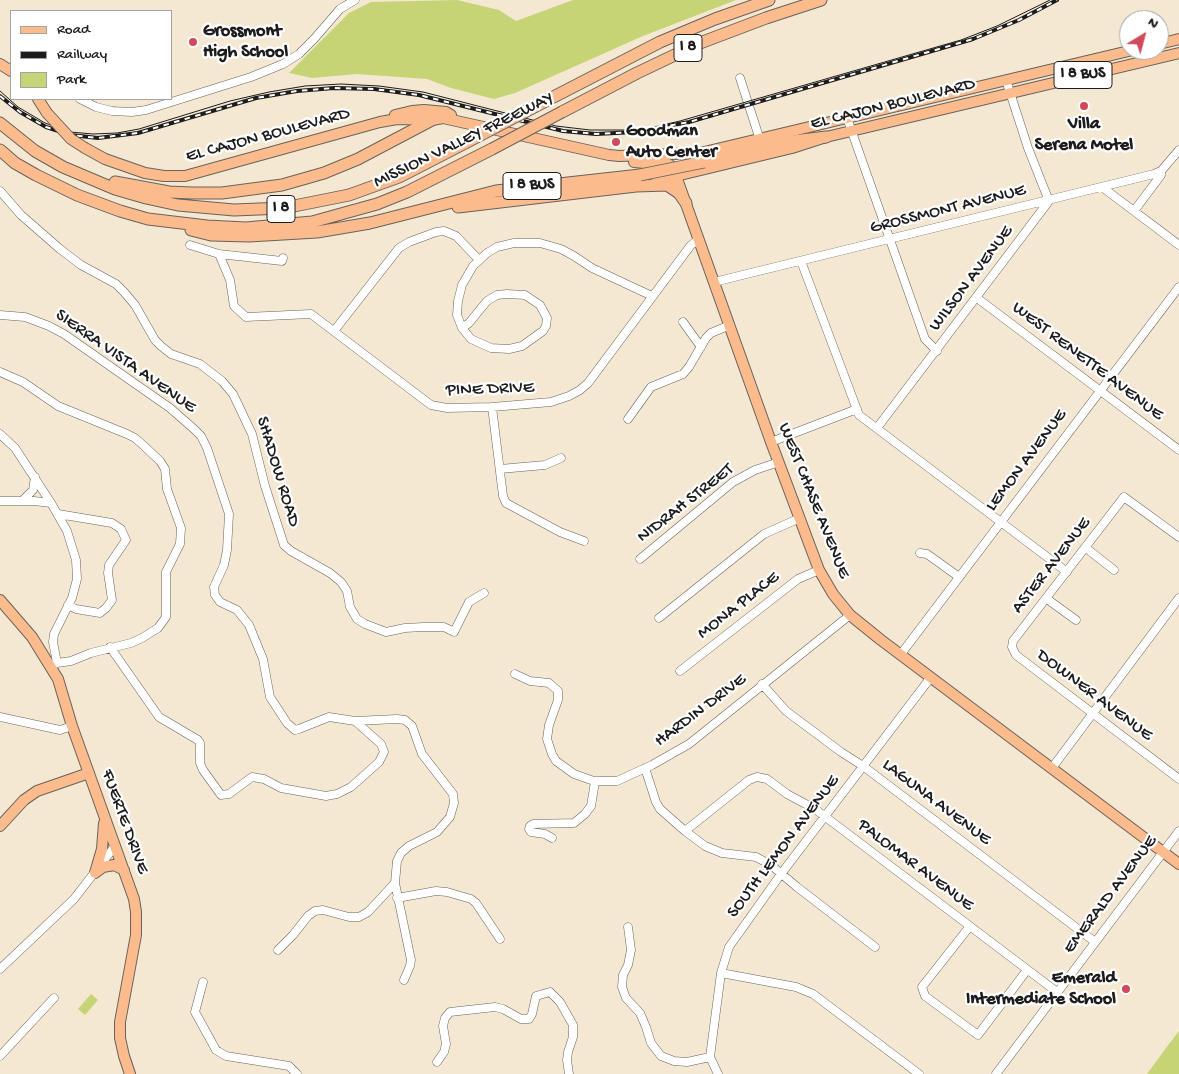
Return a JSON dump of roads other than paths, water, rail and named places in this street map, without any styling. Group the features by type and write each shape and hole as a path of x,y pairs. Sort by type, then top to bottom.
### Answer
{"highway":[{"name":"MISSION VALLEY FREEWAY","path":"0,123 35,151 63,167 114,189 178,205 234,210 284,208 327,201 374,187 399,177 660,42 722,16 769,0"},
{"name":"MISSION VALLEY FREEWAY","path":"0,150 15,163 68,191 112,208 148,219 207,226 246,228 312,222 349,213 407,192 637,73 700,43 821,0"},
{"path":"89,178 169,192 192,193 222,193 282,185 324,173 358,159 432,120"},
{"name":"I 8 BUS","path":"148,219 211,235 249,236 317,232 348,228 473,196 519,188 640,174 702,157 826,137"},
{"path":"636,186 676,176"},
{"path":"426,209 636,186 667,185 679,193 686,204"}],"main road":[{"name":"EL CAJON BOULEVARD","path":"40,100 47,113 70,139 104,158 145,173 164,176 185,176 397,118 432,120 444,118 593,152 620,156 702,157 847,118 1119,53"},
{"name":"EL CAJON BOULEVARD","path":"620,156 628,161 656,164 676,176 792,148 826,137 1179,53"},
{"name":"EL CAJON BOULEVARD","path":"380,122 399,113 424,110 446,112 465,123"},
{"path":"655,155 671,166 676,176"},
{"path":"676,176 680,164 702,157"},
{"name":"WEST CHASE AVENUE","path":"676,176 778,462 819,570 833,594 850,615 1179,864"},
{"name":"FUERTE DRIVE","path":"1,605 32,637 54,665 72,726 134,899 136,935 120,1022 120,1038 130,1074"},
{"path":"0,826 24,800 37,791 89,773"},
{"path":"95,872 102,849 104,814"},
{"path":"95,872 103,867 114,865 124,870"}],"street":[{"path":"82,100 96,107 112,111 132,112 146,110 251,77 283,64 299,54 340,9 355,0"},
{"path":"740,78 760,140"},
{"path":"1006,80 1028,148 1050,201"},
{"path":"847,118 925,339 937,351"},
{"path":"1134,211 1161,175 1161,171 1179,150"},
{"name":"GROSSMONT AVENUE","path":"714,282 1050,201 1161,171"},
{"path":"1102,188 1179,245"},
{"name":"SHADOW ROAD","path":"0,190 20,215 60,249 81,265 116,284 135,305 155,340 161,346 176,356 200,364 222,381 232,394 252,434 265,486 284,545 330,573 340,582 347,591 350,607 357,618 365,624 386,632 423,627 444,627 454,632 470,602 484,593"},
{"name":"WILSON AVENUE","path":"877,428 1050,201"},
{"path":"334,332 399,248 409,242 436,232 444,232 456,236 479,260"},
{"name":"PINE DRIVE","path":"219,254 230,280 234,306 246,317 311,314 431,404 447,408 492,407 551,402 580,390 588,383 691,245 699,239"},
{"path":"462,328 469,323 486,300 502,294 516,294 528,297 540,305 547,318 546,326 540,334 522,346 497,349 471,340 462,328 457,315 462,285 473,266 487,253 506,245 522,242 547,245 568,252 592,268 652,296"},
{"path":"190,245 219,254 282,261 283,258"},
{"path":"801,262 859,415 1067,572"},
{"name":"LEMON AVENUE","path":"901,654 1179,287"},
{"name":"WEST RENETTE AVENUE","path":"977,298 1179,450"},
{"name":"SIERRA VISTA AVENUE","path":"0,315 25,317 64,334 170,408 194,428 207,448 229,514 227,550 224,565 214,587 215,595 220,602 237,610 249,625 263,659 270,697 281,715 295,730 329,717 355,721 405,720 412,726 422,754 453,794 454,807 447,820 437,832 409,846 401,853 397,861 395,883 410,960 410,966 404,980"},
{"path":"683,322 701,346"},
{"path":"628,419 651,387 684,374 711,333 730,326"},
{"path":"0,372 23,382 66,410 136,438 160,461 164,469 167,489 178,518 182,536 178,552 166,572 166,616 152,633 131,643 110,647 54,665 54,634 76,585 77,566 67,531 58,514 15,448 0,434"},
{"path":"492,407 503,496 506,503 560,532 584,541"},
{"path":"771,442 857,409"},
{"path":"500,469 545,465 561,458"},
{"name":"NIDRAH STREET","path":"640,559 733,482 755,470 778,462"},
{"path":"22,501 33,490 35,477"},
{"name":"ASTER AVENUE","path":"1016,655 1012,647 1013,641 1124,497 1179,537"},
{"path":"0,501 51,503"},
{"path":"58,514 112,523 121,529 126,540 109,565 108,573 112,600 106,608 100,613 76,609 68,604"},
{"path":"658,618 764,534 800,518"},
{"path":"1086,548 1114,570"},
{"path":"920,554 927,554 959,577"},
{"name":"MONA PLACE","path":"680,671 798,579 819,570"},
{"path":"1052,768 1179,598"},
{"path":"1047,599 1076,620"},
{"name":"HARDIN DRIVE","path":"516,674 530,681 550,683 558,691 558,700 549,725 548,746 556,761 574,774 595,782 616,781 675,753 689,744 850,615"},
{"path":"110,647 159,717 198,740 200,743 200,763 203,770 219,794 222,795 228,794 252,777 264,779 281,788 326,796 337,794 351,787 380,762 384,752 381,744 355,721"},
{"name":"DOWNER AVENUE","path":"1016,655 1179,779"},
{"name":"SOUTH LEMON AVENUE","path":"710,1057 721,973 729,947 781,874 931,676"},
{"name":"LAGUNA AVENUE","path":"762,684 786,712 863,766 1095,942"},
{"path":"0,717 60,730 72,726"},
{"path":"645,768 660,809 685,831 705,846 722,853 756,857 770,865 875,946"},
{"name":"PALOMAR AVENUE","path":"685,831 749,780 757,777 767,779 787,794 825,816 1057,992"},
{"path":"552,838 545,834 531,832 529,830 530,826 533,824 574,823 585,814 590,806 595,782"},
{"name":"EMERALD AVENUE","path":"996,1074 1179,831"},
{"path":"0,969 74,899 115,846"},
{"path":"278,950 308,916 315,911 323,910 349,917 359,917 368,912 395,883"},
{"path":"397,898 436,891 471,899 476,903 500,939"},
{"path":"628,926 631,950 622,987 626,998 640,1014 651,1043 661,1056 674,1061 687,1062 710,1057 718,1074"},
{"path":"970,926 922,987 925,996 978,1035 1027,970"},
{"path":"721,973 796,987 813,994 919,1074"},
{"path":"204,982 195,1012 216,1050 226,1056 288,1066 297,1074"},
{"path":"437,1062 444,1052 446,1044 443,1026 445,1018 450,1012 495,1007 521,1019 529,1019 536,996 550,992 560,1002 572,1025 573,1037 567,1060 569,1074"},
{"path":"0,1056 54,998"}],"tram line":[{"path":"10,100 18,107 45,123 70,132 93,134 117,133 139,129 230,101 269,92 305,86 341,84 379,86 423,92 556,126 590,130 627,130 654,127 680,121 961,40 997,26 1050,0"},
{"path":"0,91 10,100"}],"railway":[{"path":"0,96 20,112 46,127 71,135 98,138 138,133 256,98 297,91 334,88 374,89 419,95 563,131 596,134 635,132 689,122 973,39 1019,20 1057,0"}],"place":[{"name":"Grossmont High School","path":"193,42"},
{"name":"Villa Serena Motel","path":"1084,106"},
{"name":"Goodman Auto Center","path":"616,142"},
{"name":"Emerald Intermediate School","path":"1126,989"}]}
